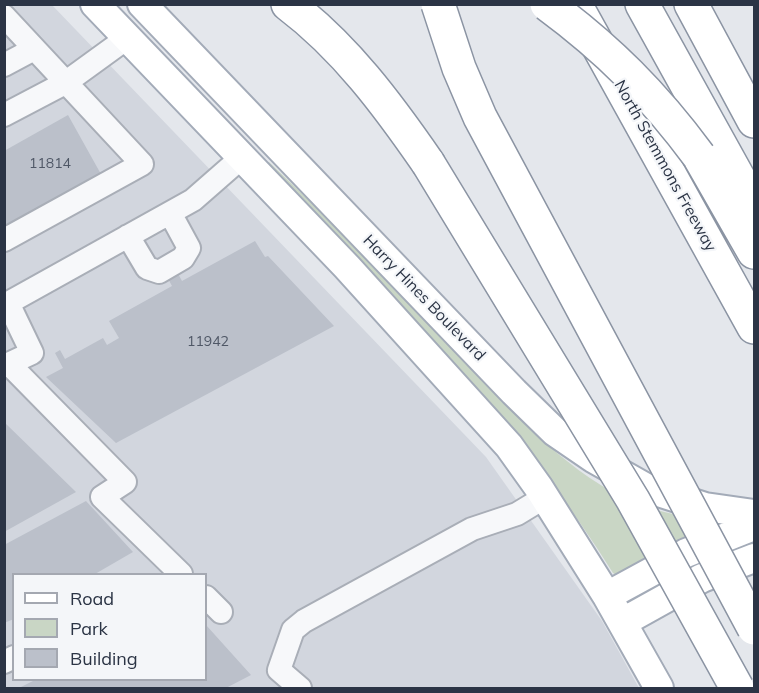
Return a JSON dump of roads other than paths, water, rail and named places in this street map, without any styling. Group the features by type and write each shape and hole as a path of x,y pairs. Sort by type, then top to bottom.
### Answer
{"highway":[{"path":"288,4 332,43 368,83 396,116 428,163 633,500 737,688"},
{"path":"438,4 459,68 480,117 754,628"},
{"path":"547,4 592,37 658,103 699,156 754,252"},
{"name":"North Stemmons Freeway","path":"575,4 754,327"},
{"path":"589,4 608,63"},
{"path":"642,4 754,206"},
{"path":"663,4 754,173"},
{"path":"691,4 754,121"},
{"path":"716,4 754,90"}],"main road":[{"name":"Harry Hines Boulevard","path":"95,4 347,267 509,446 545,496 623,622"},
{"name":"Harry Hines Boulevard","path":"148,10 555,432 593,458 646,488 705,507 754,514"},
{"path":"127,38 148,10"},
{"path":"607,596 686,553 754,526"},
{"path":"659,688 623,622 702,578 754,558"}],"lane":[{"path":"4,16 142,164 4,240"},
{"path":"4,115 65,83 127,38"},
{"path":"4,65 34,49"},
{"path":"173,572 102,497 125,482 7,365 32,353 8,303 193,200 242,158"},
{"path":"128,236 147,268 159,272 183,258 189,248 170,213"},
{"path":"289,686 279,670 293,630 304,621 472,529 517,514 545,496"}]}
